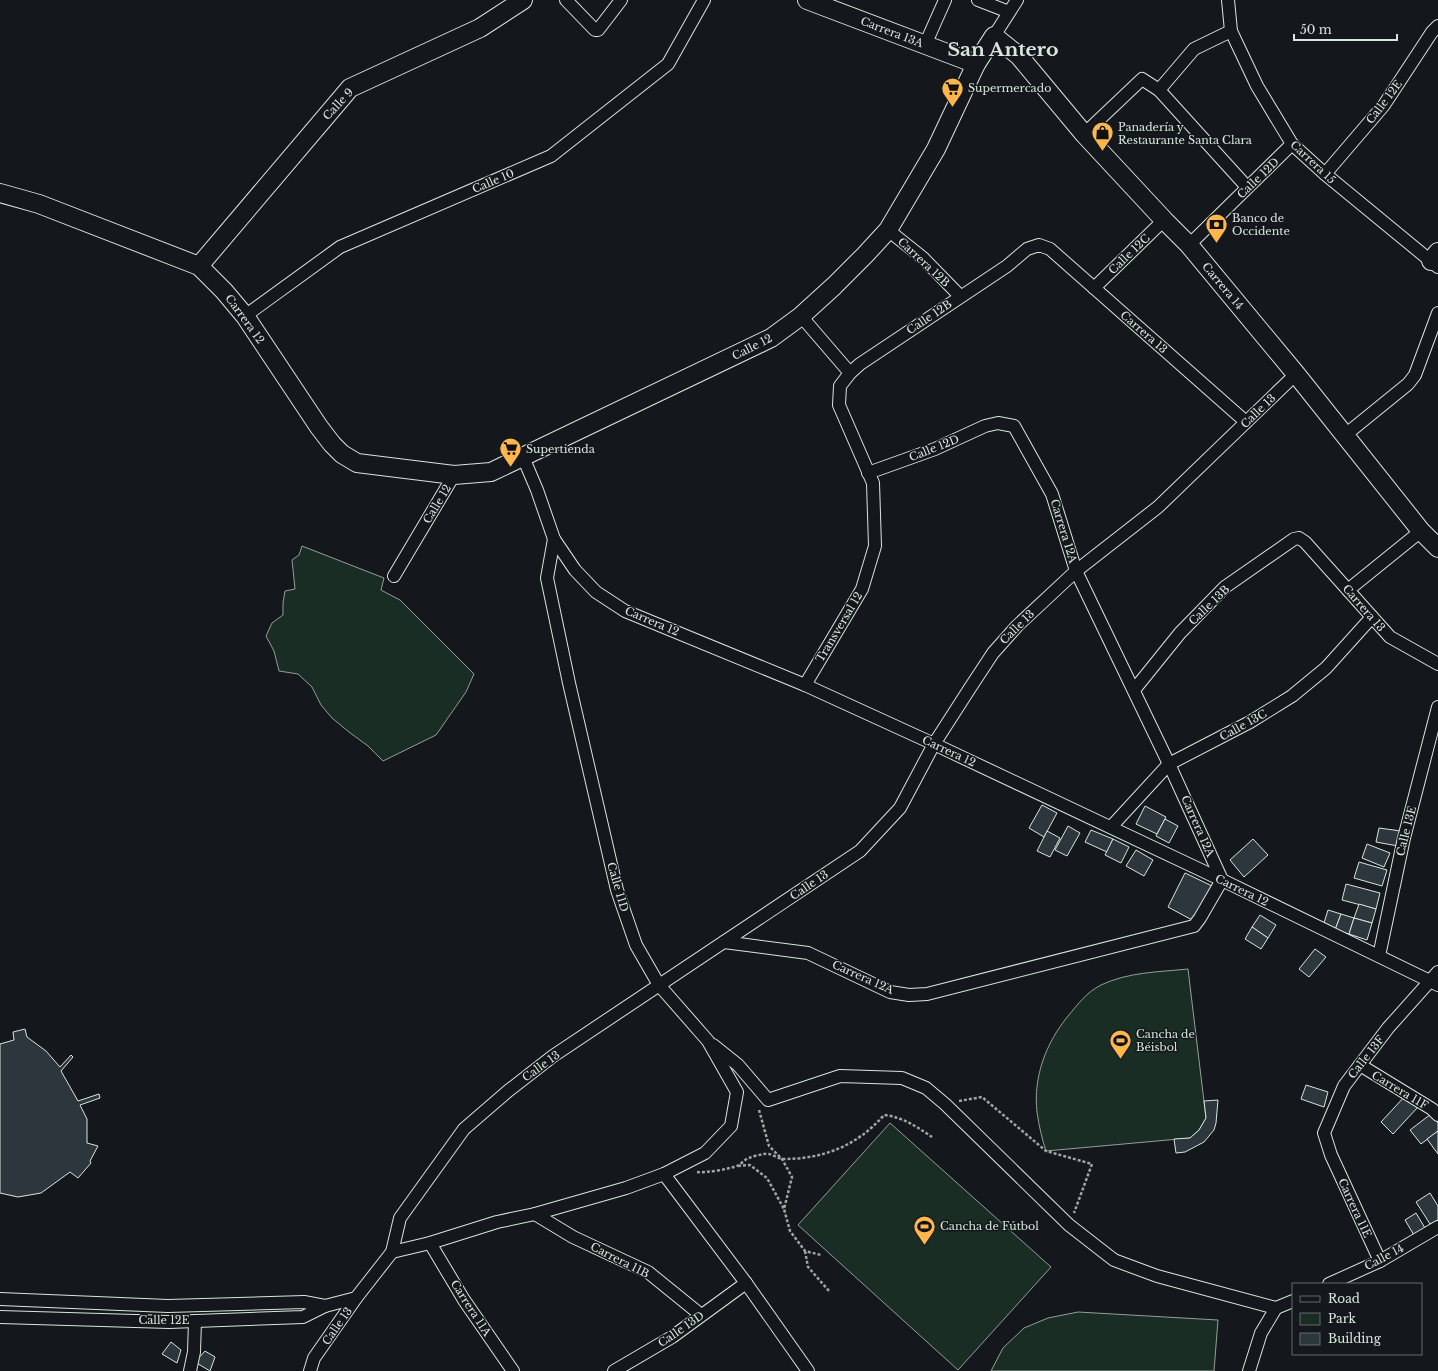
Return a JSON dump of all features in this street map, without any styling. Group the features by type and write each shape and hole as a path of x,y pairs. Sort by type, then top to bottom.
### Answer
{"street":[{"name":"Calle 9","path":"199,266 350,88 480,28 523,0"},
{"path":"566,0 595,30 598,30 621,0"},
{"name":"Calle 10","path":"245,316 340,247 551,156 668,64 704,0"},
{"name":"Carrera 13A","path":"807,0 976,64"},
{"path":"925,45 945,0"},
{"path":"978,0 1009,12"},
{"name":"Calle 12","path":"394,576 454,475 491,472 771,338 801,316 855,266 888,230 936,149 976,64 1017,0"},
{"name":"Carrera 15","path":"1228,0 1231,31 1257,86 1292,144 1325,174 1436,260"},
{"name":"Calle 12E","path":"1325,174 1384,105 1432,32 1438,26"},
{"path":"1159,90 1194,49 1231,31"},
{"name":"Carrera 14","path":"994,36 1019,56 1084,134 1189,245 1296,374 1421,531 1438,548"},
{"path":"1084,134 1142,79 1159,90 1247,187"},
{"name":"Calle 12D","path":"1189,245 1292,144"},
{"name":"Carrera 12","path":"0,193 39,204 199,266 224,291 245,316 319,427 342,454 357,463 454,475"},
{"name":"Calle 12C","path":"1094,288 1164,220"},
{"name":"Carrera 12B","path":"888,230 922,258 960,296"},
{"name":"Carrera 13","path":"1039,245 1050,250 1246,422"},
{"name":"Calle 12B","path":"868,473 839,405 840,386 850,373 860,364 1007,266 1027,250 1039,245"},
{"path":"1344,436 1408,384 1415,375 1438,313"},
{"path":"801,316 850,373"},
{"name":"Calle 13","path":"310,1371 314,1358 356,1298 392,1252 400,1218 464,1129 508,1090 553,1056 860,851 900,808 934,744 993,653 1017,626 1076,571 1158,507 1296,374"},
{"name":"Calle 12D","path":"868,473 935,449 986,426 998,423"},
{"name":"Carrera 12A","path":"724,942 808,952 890,992 909,995 927,994 1194,926 1222,880 1169,764 1076,571 1052,494 1014,426 998,423"},
{"name":"Carrera 12","path":"523,457 537,490 554,539 575,570 596,592 625,611 805,685 1111,827 1379,956 1436,980"},
{"name":"Transversal 12","path":"805,685 862,589 875,546 873,482 868,473"},
{"path":"1348,590 1421,531"},
{"name":"Carrera 13","path":"1299,538 1305,542 1390,637 1438,664"},
{"name":"Calle 13B","path":"1134,690 1180,633 1225,587 1294,539 1299,538"},
{"name":"Calle 11D","path":"392,1252 430,1243 497,1222 535,1214 626,1188 664,1174 705,1153 731,1126 737,1092 708,1041 659,985 636,945 617,890 569,683 547,578 554,539"},
{"name":"Calle 13C","path":"1111,827 1169,764 1250,722 1292,696 1326,668 1372,617"},
{"name":"Calle 13E","path":"1379,956 1404,838 1438,707"},
{"name":"Calle 13F","path":"1331,1155 1324,1133 1344,1086 1388,1028 1436,980"},
{"path":"708,1041 738,1065 768,1100 840,1076 902,1078 926,1088 945,1104 1069,1224 1114,1260 1158,1276 1276,1308"},
{"name":"Carrera 11F","path":"1360,1065 1432,1109 1438,1115"},
{"name":"Carrera 11E","path":"1331,1155 1380,1261"},
{"path":"664,1174 746,1283 808,1371"},
{"name":"Carrera 11B","path":"535,1214 573,1237 648,1272 701,1315"},
{"name":"Calle 14","path":"1331,1283 1380,1261 1438,1227"},
{"name":"Carrera 11A","path":"430,1243 464,1300 514,1371"},
{"name":"Calle 13D","path":"614,1371 672,1337 746,1283"},
{"name":"Calle 12E","path":"0,1317 169,1322 304,1317 325,1306 356,1298"},
{"name":"Calle 12E","path":"0,1299 168,1306 304,1302 325,1306"},
{"path":"1249,1371 1261,1333 1276,1308 1292,1301"},
{"path":"190,1371 194,1352 195,1321"}],"path":[{"path":"945,1104 982,1097 1046,1151 1092,1164 1069,1224"},
{"path":"757,1105 769,1146 782,1159 792,1177 784,1209"},
{"path":"738,1166 749,1158 766,1153 782,1159 810,1157 838,1150 854,1141 875,1125 884,1115 896,1116 914,1125 932,1137"},
{"path":"677,1167 704,1173 750,1165 767,1178 784,1209 790,1231 805,1250 808,1267 830,1292"},
{"path":"805,1250 821,1255"}],"green space":[{"path":"302,546 384,578 381,590 400,600 474,674 466,692 436,735 383,761 368,746 332,718 321,705 312,687 298,674 279,671 274,651 266,636 272,623 283,615 285,591 295,589 292,560 299,555"},
{"name":"Cancha de Béisbol","path":"1188,969 1206,1118 1199,1130 1190,1138 1046,1151 1037,1112 1037,1086 1039,1073 1047,1049 1060,1026 1091,991 1101,985 1122,977 1144,973"},
{"name":"Cancha de Fútbol","path":"890,1123 1051,1267 958,1370 798,1225"},
{"path":"1078,1312 1218,1320 1214,1371 991,1371 1003,1348 1024,1328 1048,1318"}],"building":[{"path":"1042,805 1057,813 1044,837 1029,828"},
{"path":"1145,806 1166,817 1157,834 1136,824"},
{"path":"1165,819 1178,826 1169,843 1156,836"},
{"path":"1068,826 1080,833 1067,856 1055,850"},
{"path":"1379,828 1401,831 1398,846 1376,842"},
{"path":"1091,830 1113,839 1107,852 1085,842"},
{"path":"1047,831 1060,838 1050,857 1037,851"},
{"path":"1113,839 1129,847 1121,863 1105,855"},
{"path":"1253,839 1268,855 1244,877 1230,860"},
{"path":"1367,844 1390,853 1384,867 1362,858"},
{"path":"1136,850 1153,860 1144,876 1126,866"},
{"path":"1359,862 1387,870 1382,886 1354,878"},
{"path":"1185,873 1212,886 1194,921 1168,907"},
{"path":"1346,884 1380,893 1376,909 1342,900"},
{"path":"1359,904 1376,909 1372,923 1354,918"},
{"path":"1328,910 1341,914 1335,930 1323,926"},
{"path":"1341,914 1354,918 1349,934 1335,930"},
{"path":"1260,915 1276,925 1268,938 1252,927"},
{"path":"1354,918 1372,923 1367,940 1349,934"},
{"path":"1252,927 1268,938 1261,949 1245,939"},
{"path":"1315,949 1326,957 1309,977 1299,969"},
{"path":"25,1029 27,1037 46,1051 60,1067 71,1055 73,1057 61,1071 78,1101 99,1094 100,1098 80,1105 87,1119 87,1143 98,1146 90,1161 91,1163 78,1178 70,1172 41,1193 18,1197 0,1193 0,1044 14,1040 13,1032"},
{"path":"1306,1085 1328,1092 1324,1107 1301,1099"},
{"path":"1406,1095 1418,1107 1393,1134 1381,1122"},
{"path":"1218,1100 1214,1130 1204,1142 1185,1152 1176,1153 1174,1139 1190,1138 1199,1130 1206,1118 1204,1101"},
{"path":"1431,1114 1438,1123 1438,1131 1421,1144 1410,1130"},
{"path":"1438,1131 1438,1154 1427,1139"},
{"path":"1430,1193 1438,1206 1438,1220 1430,1224 1416,1202"},
{"path":"1416,1213 1425,1228 1414,1235 1405,1220"},
{"path":"171,1342 181,1350 177,1363 162,1354"},
{"path":"205,1351 215,1357 210,1371 195,1362"}],"place":[{"name":"Supermercado","path":"953,108"},
{"name":"Panadería y Restaurante Santa Clara","path":"1103,152"},
{"name":"Banco de Occidente","path":"1216,244"},
{"name":"Supertienda","path":"511,468"},
{"name":"Cancha de Béisbol","path":"1121,1060"},
{"name":"Cancha de Fútbol","path":"924,1246"}],"district":[{"name":"San Antero","path":"1003,49"}]}
